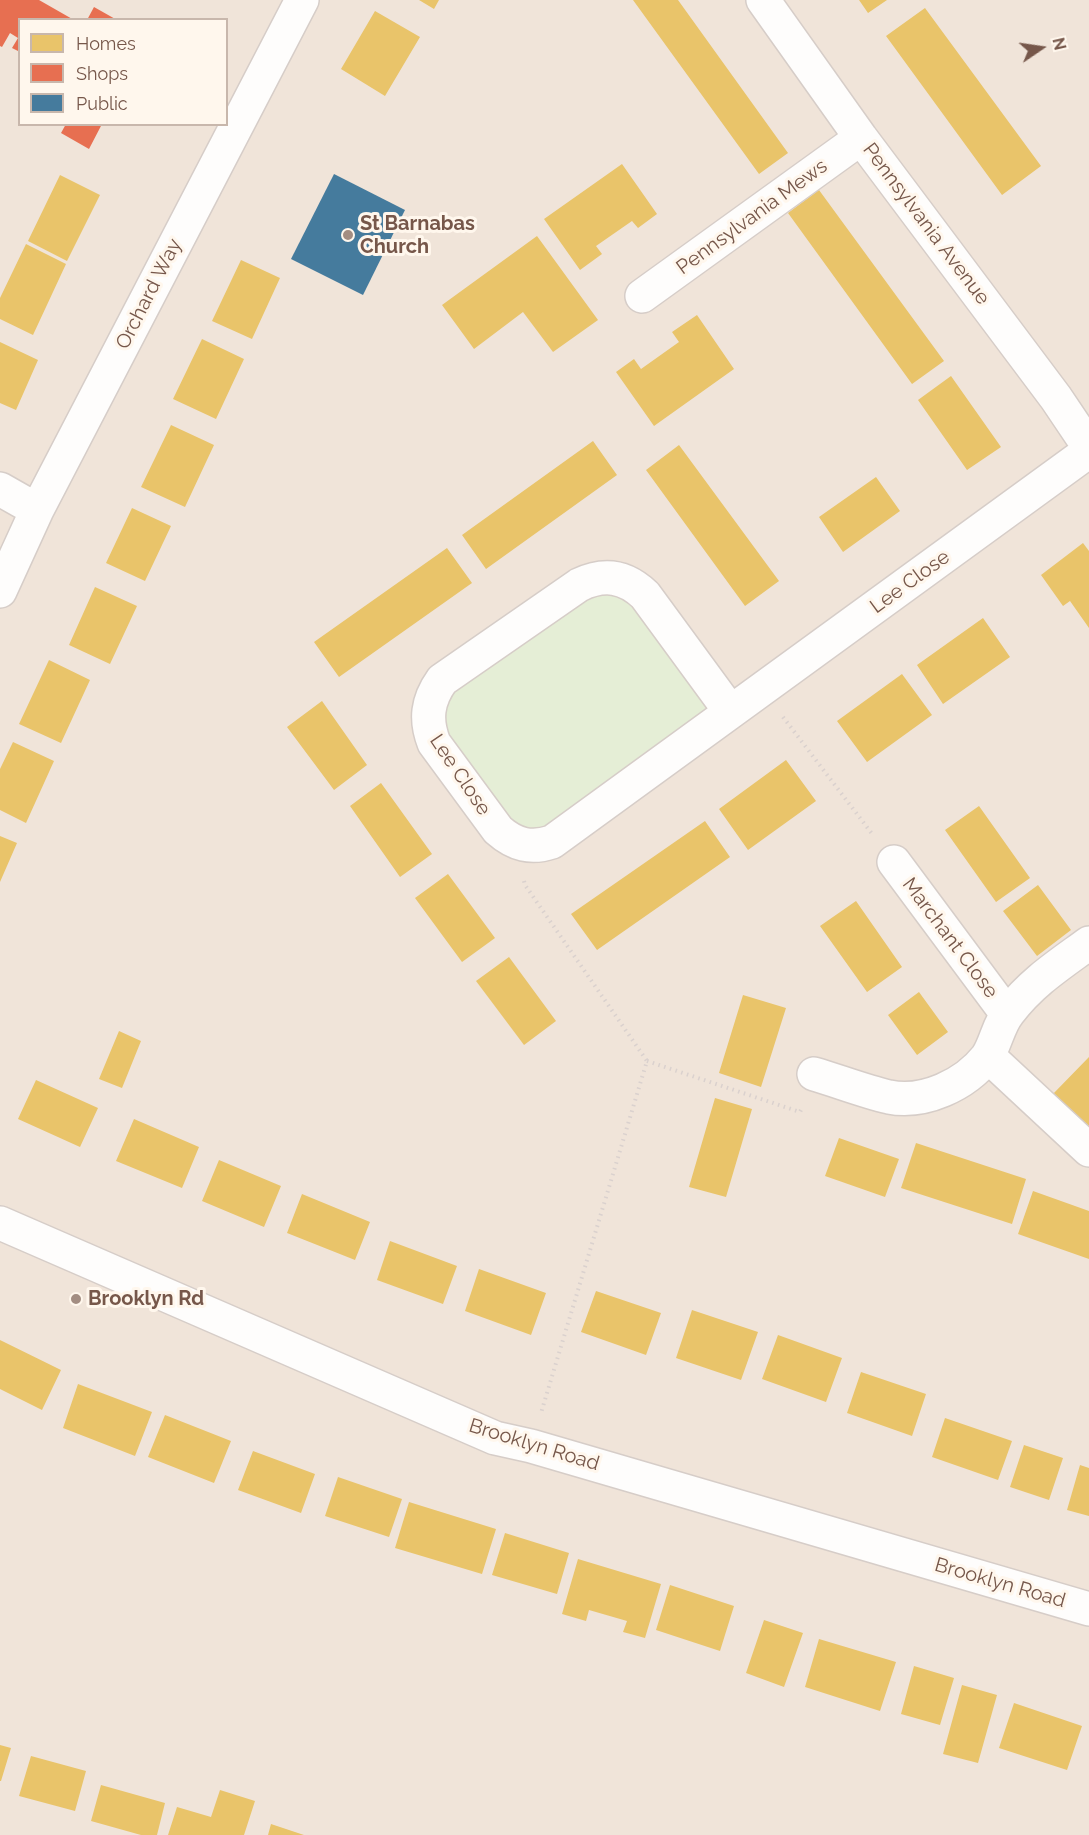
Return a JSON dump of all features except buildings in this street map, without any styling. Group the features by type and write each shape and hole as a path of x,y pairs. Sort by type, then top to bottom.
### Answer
{"street":[{"name":"Orchard Way","path":"0,591 37,510 302,0"},
{"name":"Pennsylvania Avenue","path":"763,0 861,138 1056,398 1089,449"},
{"name":"Pennsylvania Mews","path":"642,296 861,138"},
{"name":"Lee Close","path":"730,711 645,595 637,587 617,578 605,577 592,579 579,585 442,680 434,690 427,715 428,729 434,743 498,830 508,839 520,844 542,845 562,836 1089,449"},
{"path":"0,489 37,510"},
{"name":"Marchant Close","path":"894,862 1007,1014"},
{"name":"Marchant Close","path":"814,1074 890,1097 908,1098 934,1093 960,1082 988,1056 1007,1014 1032,985 1089,943"},
{"path":"988,1056 1089,1150"},
{"name":"Brooklyn Road","path":"0,1223 495,1438 531,1446 1089,1609"}],"path":[{"path":"762,689 894,862"},
{"path":"520,844 525,885 647,1061 800,1112 814,1074"},
{"path":"531,1446 647,1061"}],"shaded area":[{"path":"0,0 1089,0 1089,1835 0,1835"}],"green space":[{"path":"617,578 730,711 562,836 498,830 430,702"}],"place":[{"name":"St Barnabas Church","path":"348,235"},
{"name":"Brooklyn Rd","path":"76,1299"}]}
